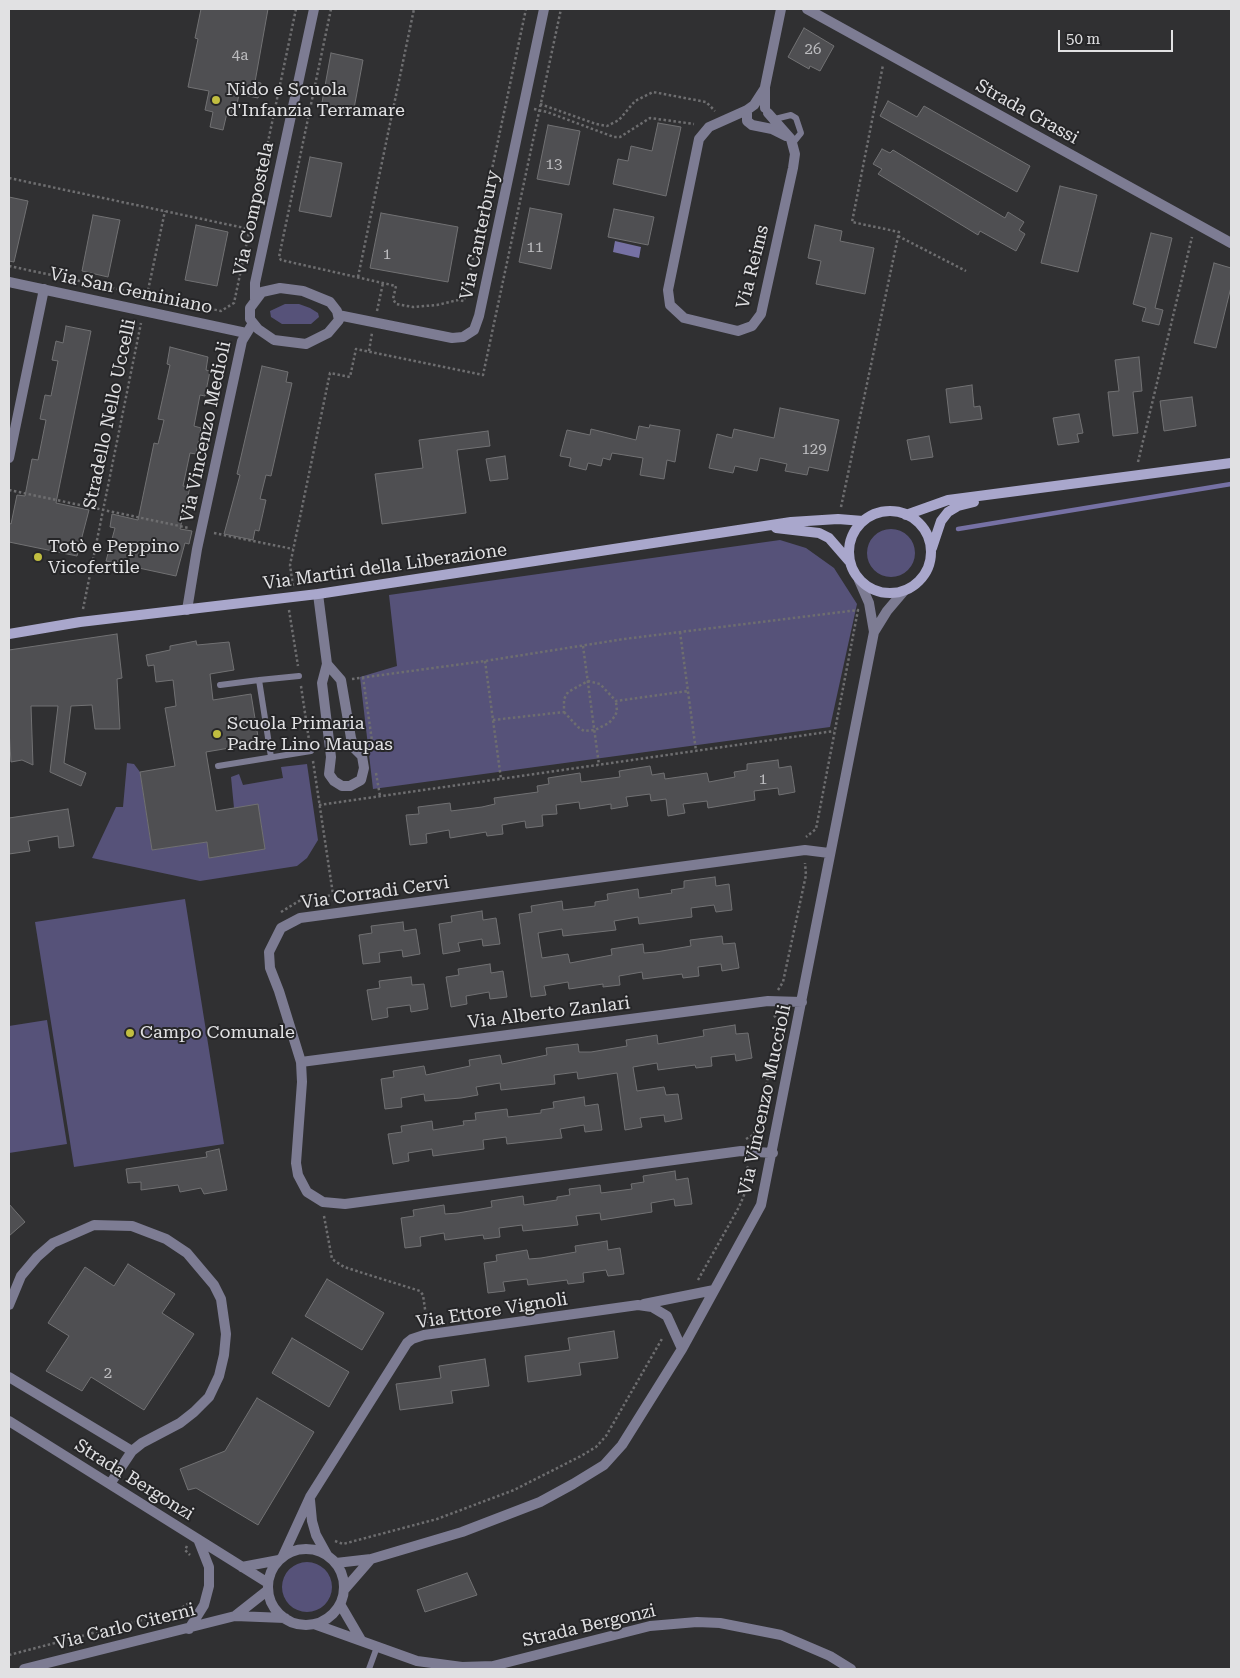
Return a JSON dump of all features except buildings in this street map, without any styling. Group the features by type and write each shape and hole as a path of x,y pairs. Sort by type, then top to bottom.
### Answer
{"street":[{"name":"Via Compostela","path":"255,299 255,283 314,9"},
{"name":"Via Canterbury","path":"338,315 452,338 463,337 474,330 479,316 544,9"},
{"path":"761,126 766,122 769,113 766,87 781,9"},
{"name":"Strada Grassi","path":"807,9 1231,243"},
{"path":"749,123 746,118 766,87"},
{"path":"751,108 769,113 792,141"},
{"name":"Via Reims","path":"751,108 719,116 699,138 668,290 670,305 684,318 738,330 752,326 761,314 793,168 795,154 792,141"},
{"path":"719,116 761,126 792,141"},
{"name":"Via San Geminiano","path":"9,282 246,333"},
{"path":"280,288 303,292 330,302 338,315 339,320 328,333 306,344 274,340 258,329 250,319 250,308 262,292 280,288"},
{"path":"9,458 44,289"},
{"name":"Via Vincenzo Medioli","path":"187,610 201,530 242,342 253,323"},
{"name":"Via Martiri della Liberazione","path":"9,634 80,622 318,594 791,522 838,519 863,521 884,511 906,515 948,500 1231,463"},
{"name":"Via Martiri della Liberazione","path":"904,592 924,576 930,564 931,551 941,521 948,512 958,506 1008,493"},
{"path":"906,515 924,529 931,551"},
{"path":"849,561 850,539 863,521"},
{"name":"Via Martiri della Liberazione","path":"765,527 818,533 829,538 849,561 858,580"},
{"path":"858,580 868,588 879,593 892,594 904,592"},
{"path":"858,580 869,603 874,632"},
{"path":"874,632 887,610 904,592"},
{"path":"318,594 327,664 322,682 331,757 330,774 334,781 342,786 350,786 361,780 364,768 362,756 354,748 350,738 341,680 327,664"},
{"name":"Via Vincenzo Muccioli","path":"336,1563 371,1559 462,1532 540,1502 604,1465 622,1445 641,1417 682,1348 761,1205 773,1153 829,853 857,725 874,632"},
{"name":"Via Corradi Cervi","path":"773,1153 746,1151 332,1204 318,1200 307,1192 298,1175 296,1163 302,1082 301,1062 268,962 269,952 281,928 300,918 806,850 829,853"},
{"name":"Via Alberto Zanlari","path":"301,1062 776,1001 802,1002"},
{"path":"9,1305 21,1276 37,1257 53,1243 94,1224 115,1224 150,1231 166,1239 187,1253 202,1269 221,1299 224,1312 225,1341 218,1376 208,1396 194,1412 132,1451 110,1484"},
{"path":"638,1305 714,1290"},
{"name":"Via Ettore Vignoli","path":"281,1559 310,1496 406,1344 412,1339 638,1305 652,1308 667,1316 682,1348"},
{"path":"9,1377 132,1451"},
{"name":"Strada Bergonzi","path":"9,1421 242,1567 268,1586"},
{"path":"310,1496 312,1522 316,1535 327,1555"},
{"path":"189,1628 204,1604 210,1586 210,1567 195,1538"},
{"path":"242,1567 281,1559 301,1549 317,1550 327,1555 336,1563 343,1576 344,1590 340,1604 328,1618 314,1624 295,1623 286,1618 271,1601 268,1586 270,1576 281,1559"},
{"path":"344,1590 371,1559"},
{"name":"Via Carlo Citerni","path":"234,1616 268,1586"},
{"path":"340,1604 361,1640"},
{"name":"Via Carlo Citerni","path":"24,1669 234,1616 286,1618"},
{"name":"Strada Bergonzi","path":"314,1624 417,1661 439,1665 493,1668 650,1626 697,1622 740,1625 781,1635 830,1656 851,1669"}],"lane":[{"path":"769,113 792,115 796,118 801,133 798,139 792,141"},
{"path":"220,685 299,676"},
{"path":"259,680 271,757"},
{"path":"218,766 311,751"},
{"path":"370,1669 377,1647"}],"path":[{"path":"9,266 221,311 234,303 296,9"},
{"path":"331,9 279,257 281,260 396,286 393,299 396,304 426,307 458,300 464,301 526,9"},
{"path":"358,277 414,9"},
{"path":"838,519 899,232 852,222 885,59"},
{"path":"540,104 596,124 607,126 619,120 635,101 653,92 706,102 719,116"},
{"path":"506,102 547,112 614,137 620,137 650,118 697,124"},
{"path":"719,116 723,109"},
{"path":"710,114 719,116"},
{"path":"9,178 249,229"},
{"name":"Stradello Nello Uccelli","path":"80,622 165,211"},
{"path":"1134,476 1196,224"},
{"path":"898,236 966,271"},
{"path":"295,597 290,565 330,373"},
{"path":"9,490 293,550"},
{"path":"341,680 680,632 858,610 816,829 806,836 806,875 783,982 779,986 773,1013 779,1022 758,1126 753,1135 746,1137 750,1181 739,1207 700,1278 692,1285"},
{"path":"680,632 696,751"},
{"path":"583,646 600,764"},
{"path":"485,661 501,779"},
{"path":"362,678 374,753"},
{"path":"588,681 600,684 616,701 617,711 614,716 608,724 595,730 584,731 564,712 564,699 568,692 588,681"},
{"path":"301,687 322,682"},
{"path":"616,701 688,691"},
{"path":"493,720 564,712"},
{"path":"319,805 834,731"},
{"path":"376,772 380,796"},
{"path":"279,914 299,901 333,895"},
{"path":"318,1213 325,1216 332,1259 420,1291 423,1295 429,1335"},
{"path":"332,1540 343,1544 437,1519 514,1490 596,1447 606,1436 666,1333"},
{"path":"194,1559 184,1550 195,1538"},
{"path":"9,1655 177,1611 184,1608 194,1597"}],"shaded area":[{"path":"615,241 641,247 639,258 613,252"},
{"path":"285,304 299,304 310,308 318,313 319,317 311,324 282,324 271,317 270,311"},
{"path":"886,529 896,529 905,533 911,539 915,553 911,567 905,573 896,577 886,577 877,573 871,567 867,558 867,548 871,539 877,533"},
{"path":"780,540 806,548 834,568 857,604 830,727 373,789 360,677 397,666 389,595"},
{"path":"127,763 134,764 140,772 152,850 207,842 209,858 265,849 258,805 234,808 231,777 239,774 243,785 283,778 281,767 307,764 318,840 307,858 297,866 200,881 92,858 116,807 123,807"},
{"name":"Campo Comunale","path":"185,899 224,1144 74,1167 35,922"},
{"path":"47,1020 67,1144 9,1153 9,1026"},
{"path":"307,1562 316,1564 327,1573 332,1587 330,1596 321,1607 307,1612 298,1610 287,1601 282,1587 284,1578 293,1567"}],"waterway":[{"path":"958,529 1231,484"}],"place":[{"name":"Nido e Scuola d'Infanzia Terramare","path":"216,100"},
{"name":"Totò e Peppino Vicofertile","path":"38,557"},
{"name":"Scuola Primaria Padre Lino Maupas","path":"217,734"},
{"name":"Campo Comunale","path":"130,1033"}]}
